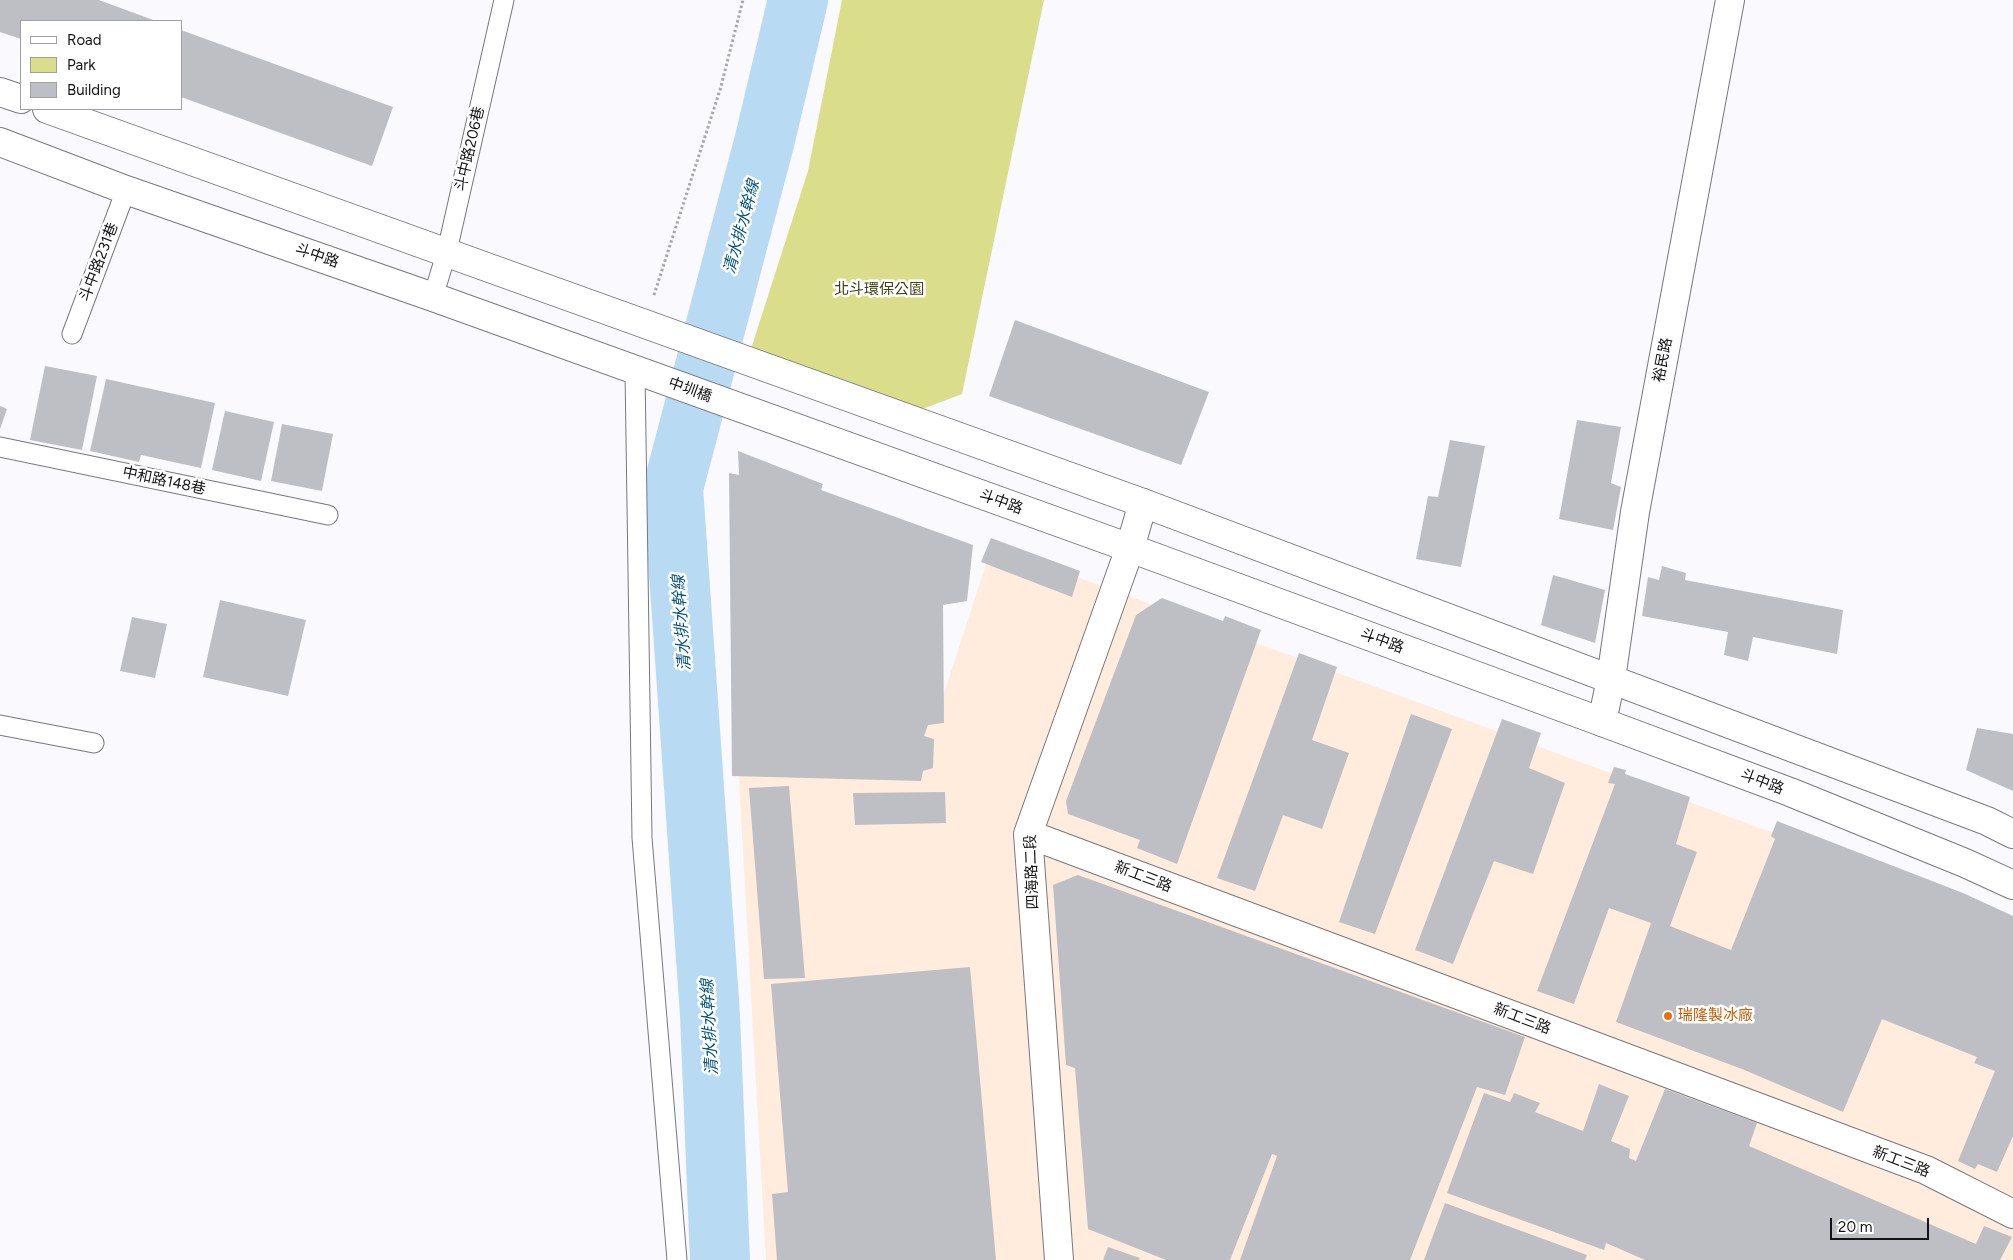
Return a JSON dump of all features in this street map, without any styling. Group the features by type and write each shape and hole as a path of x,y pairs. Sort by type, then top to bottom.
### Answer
{"main road":[{"name":"裕民路","path":"1602,722 1635,512 1730,0"},
{"path":"0,92 20,100"},
{"path":"50,110 447,251 1143,503 1987,821 2013,834"},
{"name":"斗中路","path":"0,142 126,190 434,297 635,370"},
{"name":"中圳橋","path":"635,370 745,410"},
{"name":"斗中路","path":"745,410 1130,548 1790,792 1965,863 2013,885"},
{"name":"四海路二段","path":"1059,1260 1028,834 1130,548 1143,503"},
{"name":"新工三路","path":"1028,834 1926,1170 2013,1214"}],"lane":[{"name":"斗中路206巷","path":"434,297 447,251 504,0"},
{"name":"斗中路231巷","path":"72,334 126,190"},
{"path":"635,370 642,838 677,1260"},
{"name":"中和路148巷","path":"0,447 328,515"},
{"path":"0,725 94,743"}],"path":[{"path":"645,324 720,90 744,0"}],"shaded area":[{"path":"992,546 1869,868 2013,929 2013,1260 766,1260 735,710 936,718"}],"green space":[{"name":"北斗環保公園","path":"842,0 1044,0 962,394 912,413 750,352 808,171"}],"building":[{"path":"0,0 99,0 153,20 20,20 20,39 0,32"},
{"path":"182,30 393,107 372,166 182,97"},
{"path":"1015,320 1209,392 1181,465 989,396"},
{"path":"45,366 97,376 82,450 30,440"},
{"path":"106,379 215,403 201,468 141,455 139,462 90,451"},
{"path":"0,406 7,409 0,429"},
{"path":"225,411 274,422 261,481 212,470"},
{"path":"1577,420 1621,427 1611,483 1621,487 1613,530 1559,519"},
{"path":"282,424 333,434 322,491 271,481"},
{"path":"1450,440 1485,446 1461,567 1416,559 1428,496 1438,497"},
{"path":"738,451 823,484 821,490 973,545 967,601 943,605 944,723 928,725 924,736 934,739 933,768 923,771 921,781 732,776 729,473 739,475"},
{"path":"991,538 1080,571 1072,597 981,562"},
{"path":"1662,566 1686,573 1685,580 1843,610 1837,654 1753,637 1748,661 1724,655 1728,632 1642,616 1648,577 1659,580"},
{"path":"1553,575 1605,590 1595,643 1541,625"},
{"path":"1162,598 1223,621 1225,616 1261,630 1177,864 1137,848 1140,840 1068,814 1066,801 1136,615"},
{"path":"220,600 306,620 288,696 203,677"},
{"path":"132,617 167,624 155,678 120,671"},
{"path":"1299,653 1337,667 1312,740 1349,753 1322,829 1283,815 1255,891 1217,878"},
{"path":"1411,714 1452,729 1375,934 1339,922"},
{"path":"1502,719 1541,733 1529,768 1565,783 1533,874 1494,861 1453,964 1415,950"},
{"path":"1977,728 2013,734 2013,791 1966,770"},
{"path":"1614,767 1626,770 1625,774 1690,797 1676,844 1697,852 1670,926 1731,950 1775,839 1771,836 1777,821 1963,893 2013,916 2013,1136 1997,1172 1978,1164 1975,1169 1958,1161 1995,1071 1974,1063 1977,1057 1882,1019 1843,1112 1742,1069 1616,1022 1651,923 1609,908 1574,1004 1537,991 1615,784 1608,783"},
{"path":"789,786 805,978 764,979 749,788"},
{"path":"945,792 946,823 855,825 853,793"},
{"path":"1078,875 1525,1037 1505,1095 1477,1087 1410,1260 1240,1260 1277,1156 1272,1154 1230,1260 1166,1260 1088,1229 1075,1068 1066,1065 1053,885"},
{"path":"970,967 996,1260 777,1260 772,1194 788,1192 771,984"},
{"path":"1599,1084 1629,1096 1611,1141 1630,1149 1629,1158 1636,1161 1665,1089 1757,1123 1749,1146 1976,1244 1984,1226 2012,1237 2000,1260 1645,1260 1606,1243 1604,1250 1447,1193 1484,1093 1510,1102 1514,1093 1540,1103 1535,1112 1583,1131"},
{"path":"1445,1203 1587,1255 1585,1260 1424,1260"},
{"path":"1108,1247 1140,1258 1139,1260 1103,1260"}],"waterway":[{"name":"清水排水幹線","path":"720,1260 710,1015 673,488 765,139 798,0"}],"place":[{"name":"瑞隆製冰廠","path":"1668,1016"}]}
